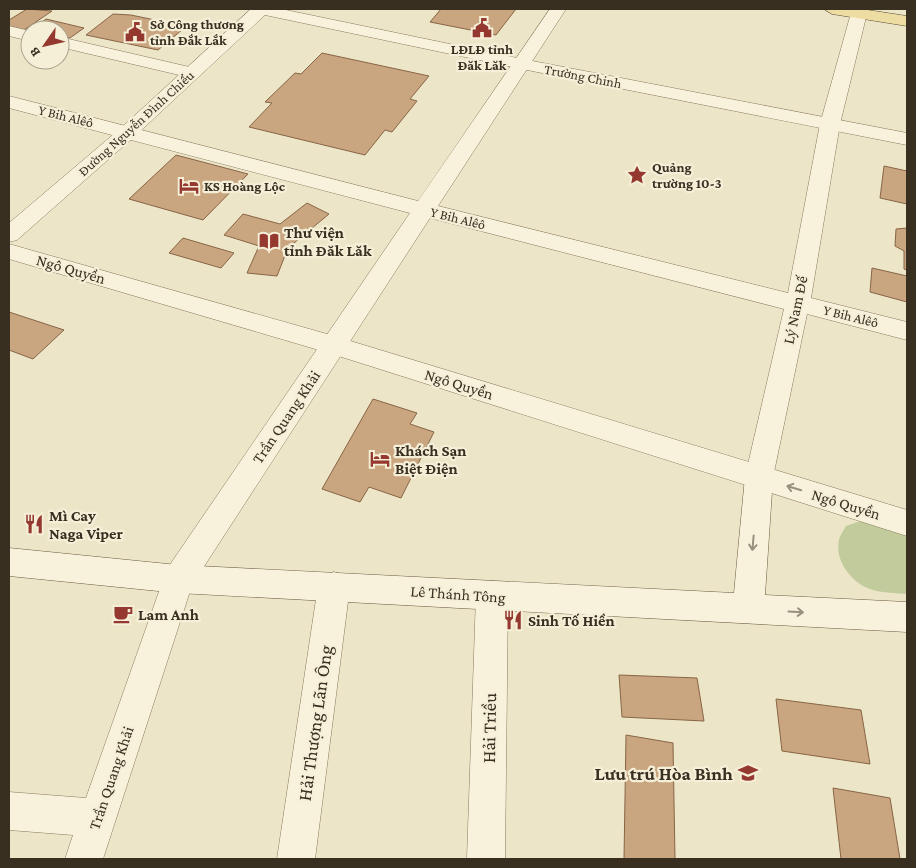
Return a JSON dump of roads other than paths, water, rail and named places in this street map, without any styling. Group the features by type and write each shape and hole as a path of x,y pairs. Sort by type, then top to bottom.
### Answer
{"main road":[{"path":"832,9 907,21"}],"street":[{"name":"Trường Chinh","path":"261,9 522,64 907,139"},
{"name":"Đường Nguyễn Đình Chiểu","path":"9,234 128,132 261,9"},
{"name":"Trần Quang Khải","path":"84,859 178,578 558,9"},
{"name":"Lý Nam Đế","path":"748,610 759,477 798,302 830,124 859,13"},
{"path":"70,44 192,73"},
{"name":"Y Bih Alêô","path":"9,102 425,210 907,330"},
{"name":"Ngô Quyền","path":"9,251 334,346 907,523"},
{"name":"Lê Thánh Tông","path":"9,562 178,578 748,610 907,617"},
{"name":"Hải Thượng Lãn Ông","path":"296,859 334,586"},
{"name":"Hải Triều","path":"486,859 492,596"},
{"path":"9,811 98,818"}],"place":[{"name":"LĐLĐ tỉnh Đăk Lăk","path":"482,28"},
{"name":"Sở Công thương tỉnh Đắk Lắk","path":"135,32"},
{"name":"Quảng trường 10-3","path":"637,175"},
{"name":"KS Hoàng Lộc","path":"189,186"},
{"name":"Thư viện tỉnh Đăk Lăk","path":"269,241"},
{"name":"Khách Sạn Biệt Điện","path":"380,459"},
{"name":"Mì Cay Naga Viper","path":"34,524"},
{"name":"Lam Anh","path":"123,614"},
{"name":"Sinh Tố Hiền","path":"513,620"},
{"name":"Lưu trú Hòa Bình","path":"748,773"}]}
